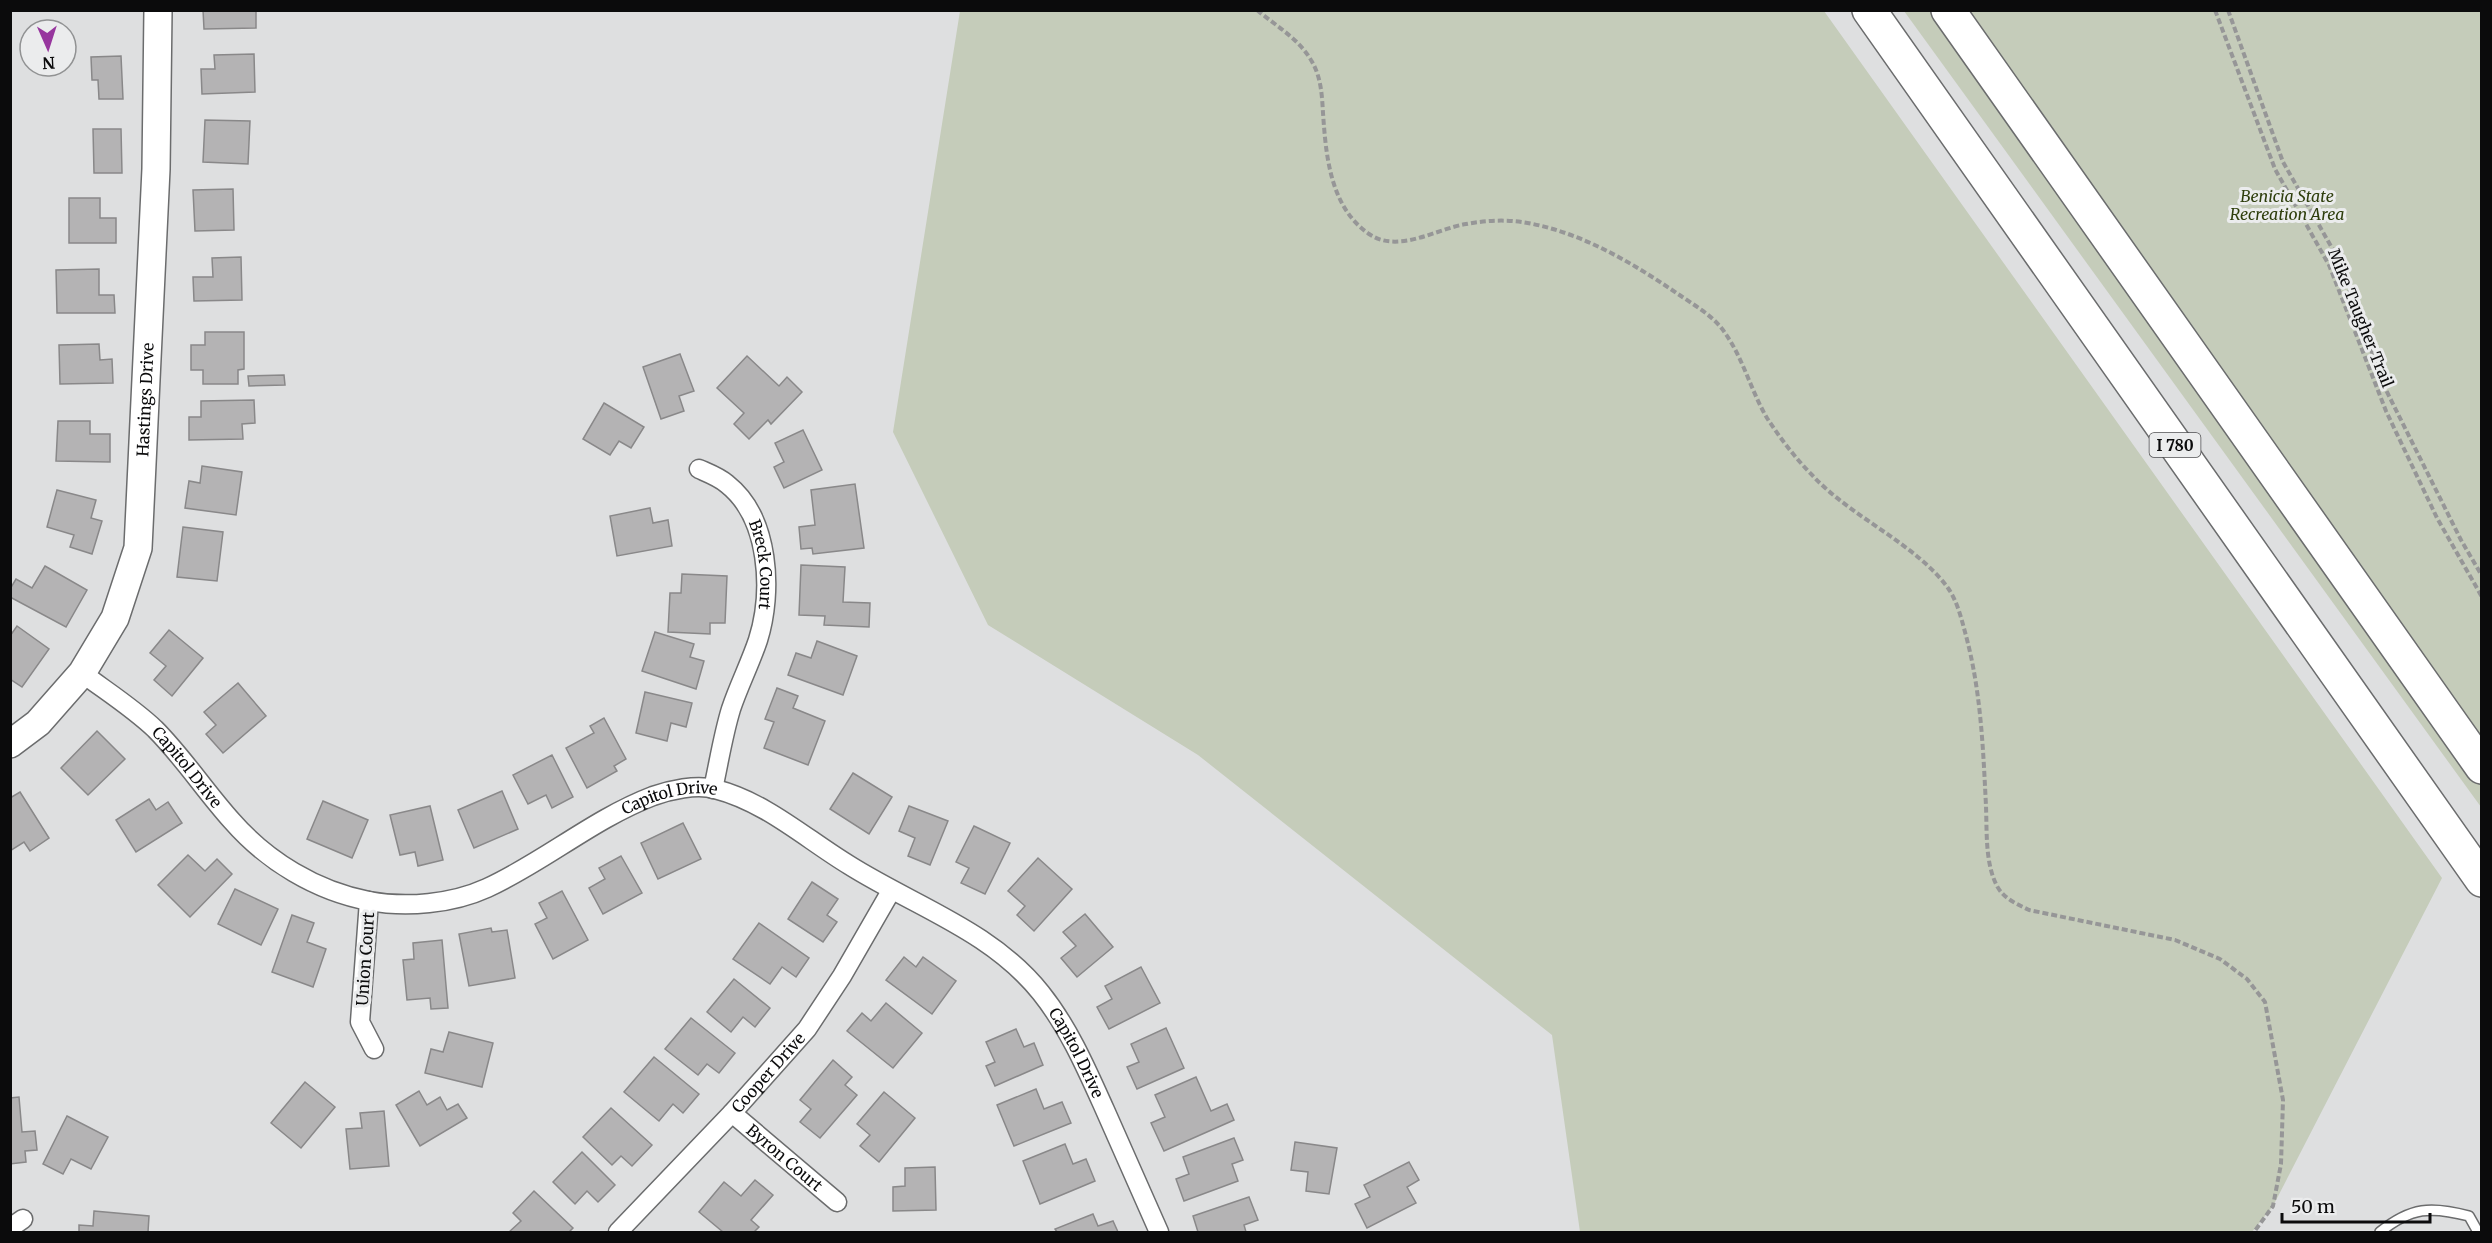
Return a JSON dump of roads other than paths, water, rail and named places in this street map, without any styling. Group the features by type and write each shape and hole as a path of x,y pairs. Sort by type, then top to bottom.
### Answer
{"highway":[{"name":"I 780","path":"1869,10 2481,880"},
{"path":"1948,10 2481,767"}],"street":[{"name":"Hastings Drive","path":"10,744 38,723 82,673 116,618 138,548 156,169 158,10"},
{"name":"Breck Court","path":"699,469 726,482 742,498 754,520 765,559 767,599 758,640 732,708 713,789"},
{"name":"Capitol Drive","path":"82,673 154,729 258,848 292,872 329,889 369,901 406,904 441,902 485,889 616,812 656,795 693,788 713,789 756,806 801,832 845,863 891,891 956,923 1011,961 1041,992 1067,1031 1159,1233"},
{"name":"Cooper Drive","path":"618,1233 732,1113 807,1029 842,976 891,891"},
{"name":"Union Court","path":"369,901 360,1022 374,1049"},
{"name":"Byron Court","path":"732,1113 837,1202"}],"lane":[{"path":"2380,1233 2415,1211 2441,1209 2469,1216 2478,1233"}],"park label":[{"name":"Benicia State Recreation Area","path":"2287,205"}]}
